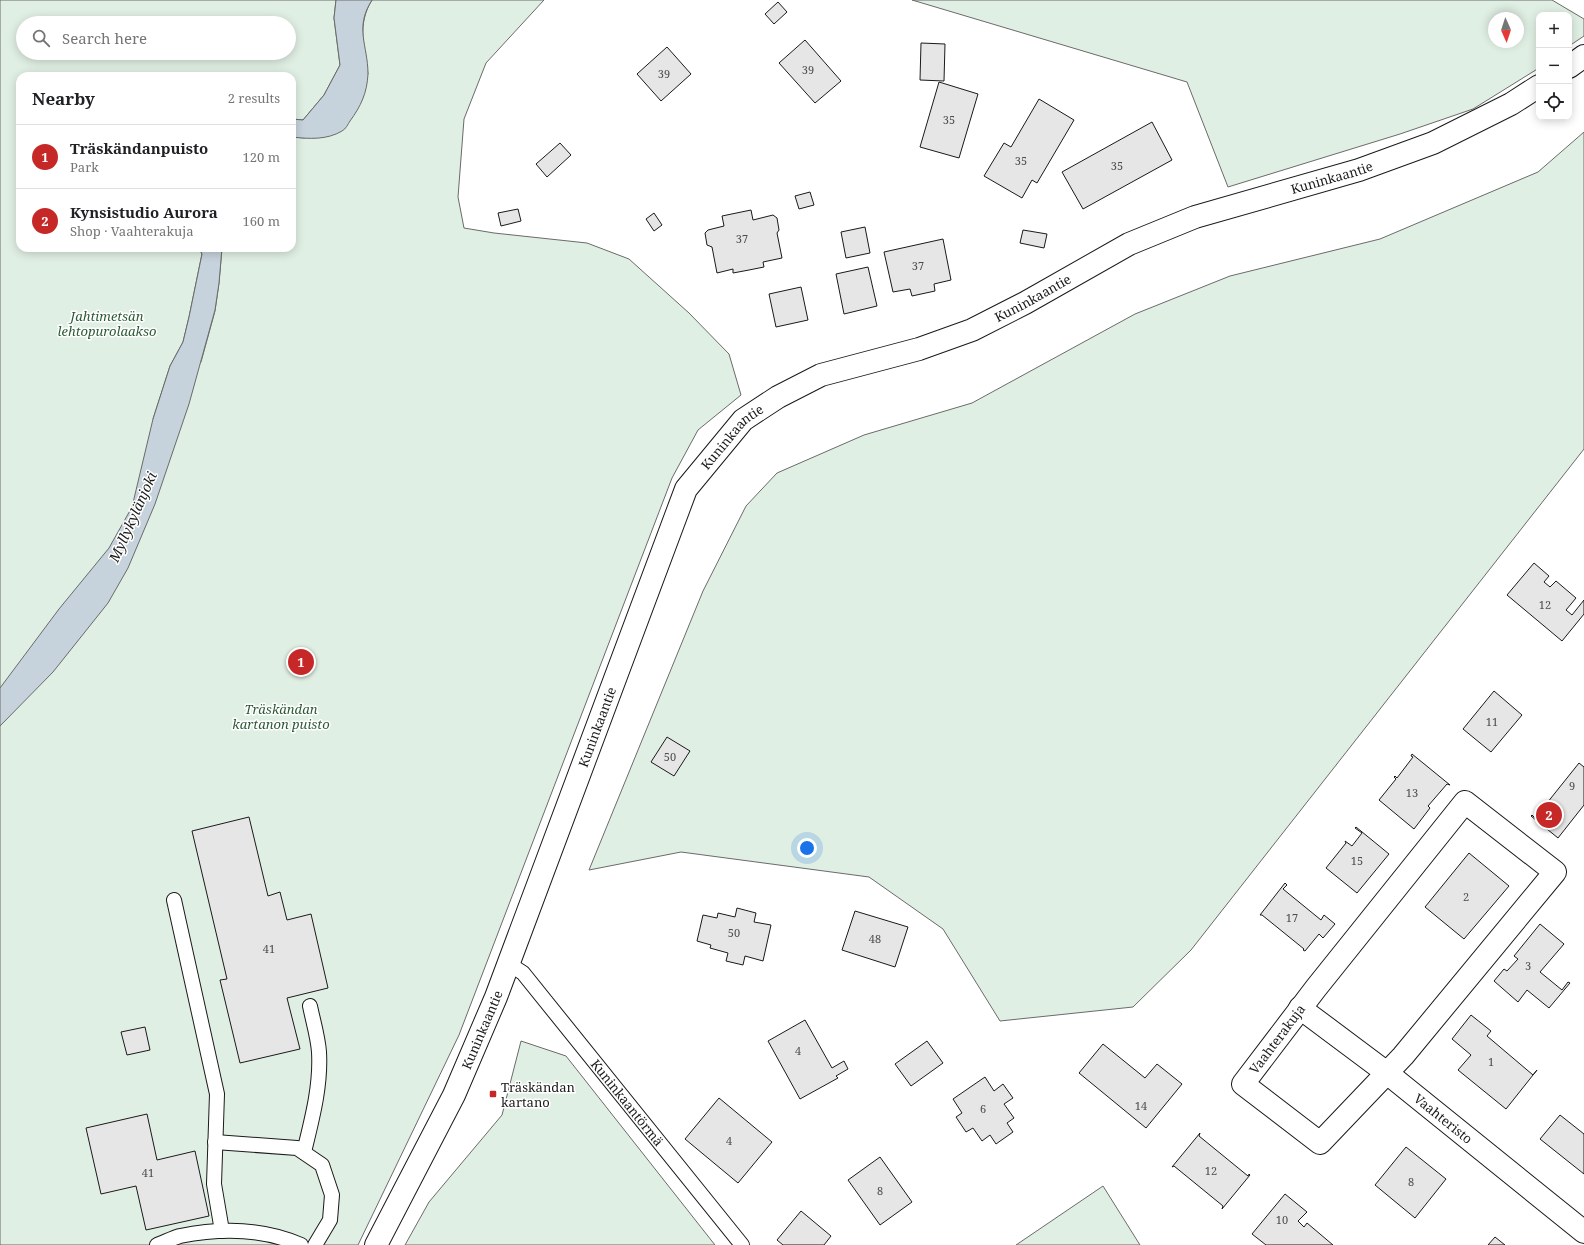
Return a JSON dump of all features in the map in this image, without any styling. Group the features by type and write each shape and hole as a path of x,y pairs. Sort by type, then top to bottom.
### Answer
{"main road":[{"path":"1572,65 1584,56"},
{"name":"Kuninkaantie","path":"376,1245 454,1095 496,998 686,489 743,420 778,397 821,375 919,349 972,330 1025,303 1129,244 1195,217 1358,170 1433,143 1511,104 1536,88"},
{"name":"Vaahterakuja","path":"1465,802 1555,872 1403,1056 1320,1143 1243,1084 1300,1008 1465,802"},
{"name":"Vaahteristo","path":"1300,1008 1387,1073 1584,1232"}],"lane":[{"path":"174,900 217,1094 214,1184 222,1231"},
{"name":"Kuninkaantörmä","path":"509,964 523,973 742,1245"},
{"path":"304,1152 315,1107 318,1080 319,1051 310,1006"},
{"path":"215,1142 297,1148 322,1165 332,1195 330,1220 315,1245"},
{"path":"157,1245 180,1236 229,1230 257,1232 290,1240 301,1245"}],"green space":[{"name":"Träskändan kartanon puisto","path":"0,0 336,0 334,18 340,65 324,95 303,120 296,119 296,72 16,72 16,252 201,252 202,254 183,342 170,366 153,419 201,362 215,311 222,252 296,252 296,137 305,138 368,74 363,27 367,9 372,0 544,0 486,63 464,119 458,197 464,228 494,233 587,243 629,259 689,313 729,354 741,395 698,430 672,478 459,1035 358,1245 0,1245"},
{"path":"912,0 1552,0 1584,19 1584,36 1572,44 1572,12 1536,12 1536,70 1473,109 1400,134 1228,187 1187,82"},
{"path":"1584,132 1584,449 1191,950 1133,1007 1000,1021 943,929 869,877 681,852 589,870 703,591 746,506 777,473 864,435 972,403 1135,314 1230,276 1380,239 1538,172"},
{"path":"521,1041 566,1056 715,1245 405,1245 429,1202 502,1115"},
{"path":"1103,1186 1140,1245 1016,1245"}],"water":[{"path":"336,0 372,0 364,19 363,28 368,74 365,93 357,110 346,128 342,131 324,137 296,137 296,119 303,120 324,95 340,65 334,18"},
{"name":"Myllykylänjoki","path":"201,252 222,252 215,310 189,404 155,504 128,568 108,603 53,672 0,726 0,688 59,609 109,548 132,507 153,419 170,366 183,342 202,254"}],"building":[{"path":"778,2 787,12 774,24 765,14"},
{"path":"805,40 841,81 815,103 779,63"},
{"path":"921,43 945,44 944,81 920,80"},
{"path":"667,47 691,74 661,101 637,74"},
{"path":"939,82 978,94 959,158 920,147"},
{"path":"1039,99 1074,120 1037,183 1032,180 1022,198 984,176 1004,143 1011,147"},
{"path":"1152,122 1172,160 1083,209 1062,172"},
{"path":"560,143 571,155 547,177 536,164"},
{"path":"810,192 814,205 799,209 795,196"},
{"path":"518,209 521,221 501,226 498,213"},
{"path":"751,210 753,220 773,215 777,218 779,230 777,233 782,258 763,262 764,267 733,273 733,269 717,273 712,247 707,245 705,233 708,230 724,226 722,216"},
{"path":"654,213 662,225 654,231 646,219"},
{"path":"865,227 870,253 846,258 841,232"},
{"path":"1023,230 1047,234 1044,248 1020,243"},
{"path":"943,239 951,280 934,284 935,291 912,296 910,289 893,292 884,252"},
{"path":"868,267 877,306 844,314 836,274"},
{"path":"801,287 808,320 776,327 769,294"},
{"path":"1534,563 1549,576 1544,582 1550,587 1556,581 1576,598 1566,610 1572,615 1584,600 1584,614 1562,641 1507,595"},
{"path":"1494,691 1522,715 1491,752 1463,729"},
{"path":"667,737 690,751 674,776 651,762"},
{"path":"1412,754 1450,785 1447,784 1428,806 1430,808 1414,829 1379,800 1396,779 1394,777 1395,776 1397,778 1413,757 1411,756"},
{"path":"1579,763 1584,767 1584,805 1558,838 1531,816 1532,815 1535,818"},
{"path":"249,817 268,896 280,892 287,920 311,914 328,988 287,998 300,1049 240,1063 220,980 227,979 192,831"},
{"path":"1356,827 1389,854 1357,893 1326,868 1346,843 1345,841 1352,846 1362,833 1355,828"},
{"path":"1469,853 1509,886 1464,939 1425,907"},
{"path":"1285,883 1287,885 1283,889 1321,920 1324,915 1335,924 1323,938 1319,934 1305,951 1262,915 1260,915"},
{"path":"737,908 756,913 754,922 771,925 763,961 745,956 743,965 726,961 728,953 710,948 711,945 697,941 703,915 717,918 718,913 735,917"},
{"path":"855,911 908,927 895,967 842,950"},
{"path":"1540,924 1564,944 1540,972 1562,990 1568,982 1570,983 1549,1008 1527,990 1518,1002 1494,981 1504,969 1507,971 1518,959 1514,956"},
{"path":"1471,1015 1491,1031 1487,1036 1533,1075 1537,1070 1506,1109 1458,1070 1471,1055 1452,1039"},
{"path":"805,1020 832,1068 844,1061 848,1069 836,1076 838,1078 800,1099 768,1041"},
{"path":"145,1027 150,1050 127,1055 121,1032"},
{"path":"927,1041 943,1063 911,1086 895,1064"},
{"path":"1103,1044 1145,1078 1157,1064 1182,1084 1146,1128 1079,1073"},
{"path":"985,1077 994,1091 1003,1084 1013,1098 1004,1104 1014,1118 1007,1123 1013,1132 996,1144 990,1135 982,1141 973,1128 966,1132 956,1117 962,1113 953,1099"},
{"path":"719,1098 772,1142 738,1183 685,1139"},
{"path":"147,1114 157,1160 195,1151 209,1216 146,1230 136,1186 101,1194 86,1128"},
{"path":"1560,1115 1584,1134 1584,1174 1540,1139"},
{"path":"1200,1133 1199,1136 1248,1176 1249,1174 1250,1175 1222,1209 1223,1206 1174,1166 1172,1167"},
{"path":"1406,1147 1446,1179 1415,1218 1375,1185"},
{"path":"880,1157 912,1202 880,1225 848,1180"},
{"path":"1285,1194 1307,1212 1298,1221 1304,1227 1307,1223 1333,1245 1266,1245 1252,1234"},
{"path":"801,1211 831,1236 824,1245 783,1245 777,1240"},
{"path":"1495,1237 1505,1245 1488,1245"}],"place":[{"name":"Träskändanpuisto","path":"301,662"},
{"name":"Kynsistudio Aurora","path":"1549,815"},
{"name":"Träskändan kartano","path":"493,1094"}],"park label":[{"name":"Jahtimetsän lehtopurolaakso","path":"107,324"}]}
